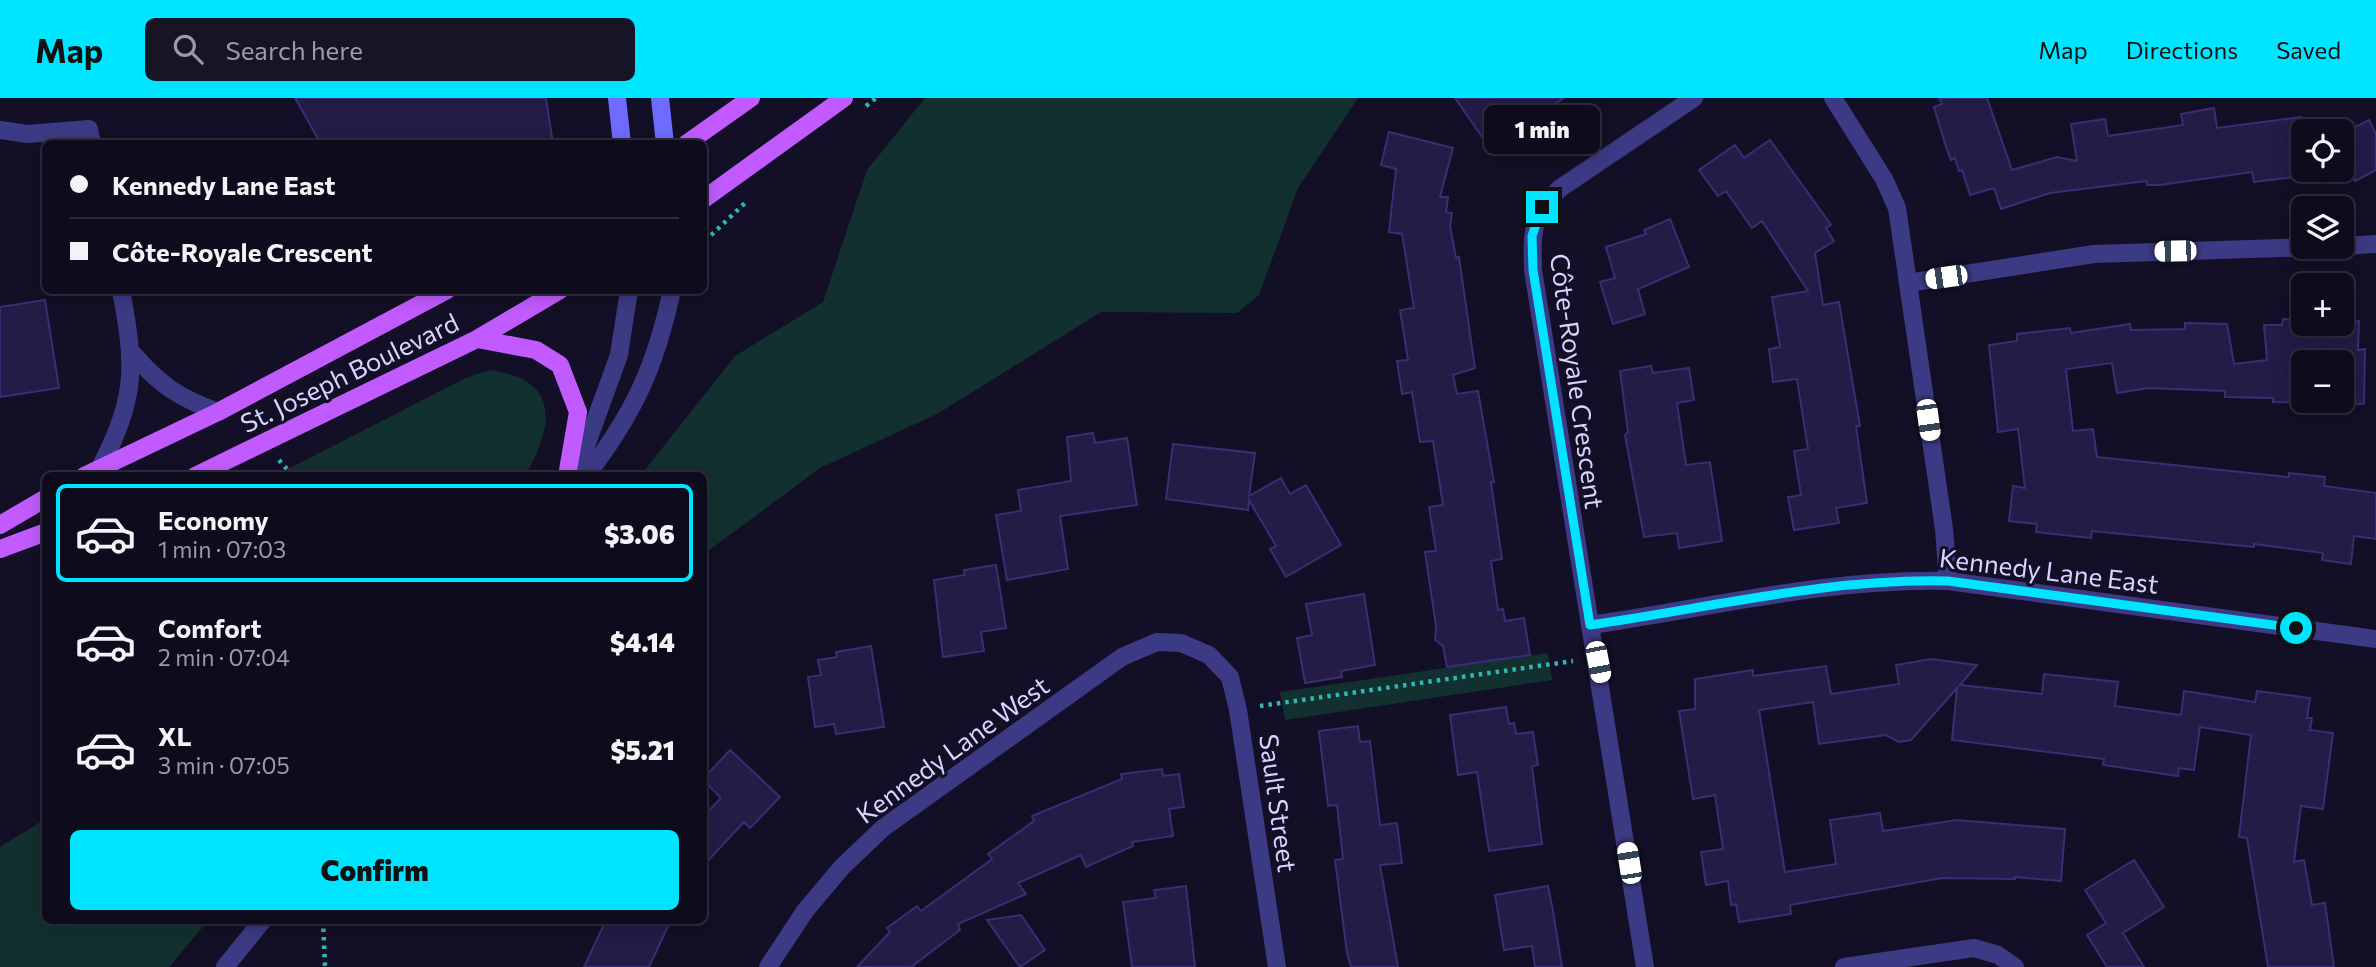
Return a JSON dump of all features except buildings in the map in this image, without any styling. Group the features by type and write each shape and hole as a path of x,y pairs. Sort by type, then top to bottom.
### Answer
{"main road":[{"path":"617,98 622,140"},
{"path":"660,98 665,140"},
{"path":"691,140 751,98"},
{"path":"707,198 844,98"},
{"name":"St. Joseph Boulevard","path":"91,472 218,412 439,294"},
{"name":"St. Joseph Boulevard","path":"203,472 477,339 553,294"},
{"path":"477,339 536,350 560,365 578,412 568,472"},
{"path":"0,525 42,500"},
{"path":"0,549 42,533"}],"street":[{"name":"Côte-Royale Crescent","path":"1645,967 1533,270 1532,236 1542,207 1559,189 1694,98"},
{"path":"1833,98 1894,195 1944,529 1948,581"},
{"path":"0,130 27,134 89,129 91,140"},
{"path":"2354,245 2376,244"},
{"path":"1908,283 2094,254 2291,248"},
{"path":"102,466 120,430 128,401 133,354 122,294"},
{"path":"576,472 619,355 628,294"},
{"path":"589,472 617,434 643,389 661,341 671,294"},
{"path":"133,354 156,380 183,399 218,412"},
{"name":"Kennedy Lane East","path":"1590,625 1849,584 1895,580 1948,581 2376,639"},
{"name":"Kennedy Lane West","path":"768,967 805,911 842,867 883,828 1112,664 1157,642 1181,643 1209,655"},
{"name":"Sault Street","path":"1209,655 1230,677 1238,709 1277,967"},
{"path":"225,967 260,924"},
{"path":"1844,967 1974,948 1998,955 2015,967"}],"path":[{"path":"278,459 289,472"},
{"path":"1238,709 1573,662 1590,625"},
{"path":"323,924 325,967"}],"green space":[{"path":"925,98 1358,98 1298,188 1259,295 1237,313 1101,312 939,413 820,468 707,552 707,472 643,472 735,356 823,302 867,170"},
{"path":"489,370 512,375 529,383 540,394 545,408 545,423 542,440 527,472 282,472 466,378"},
{"path":"1548,653 1552,680 1285,720 1280,692"},
{"path":"42,821 42,924 205,924 169,967 0,967 0,847"}],"route":[{"path":"1542,207 1532,236 1533,270 1590,625 1849,584 1895,580 1948,581 2296,628"}]}
